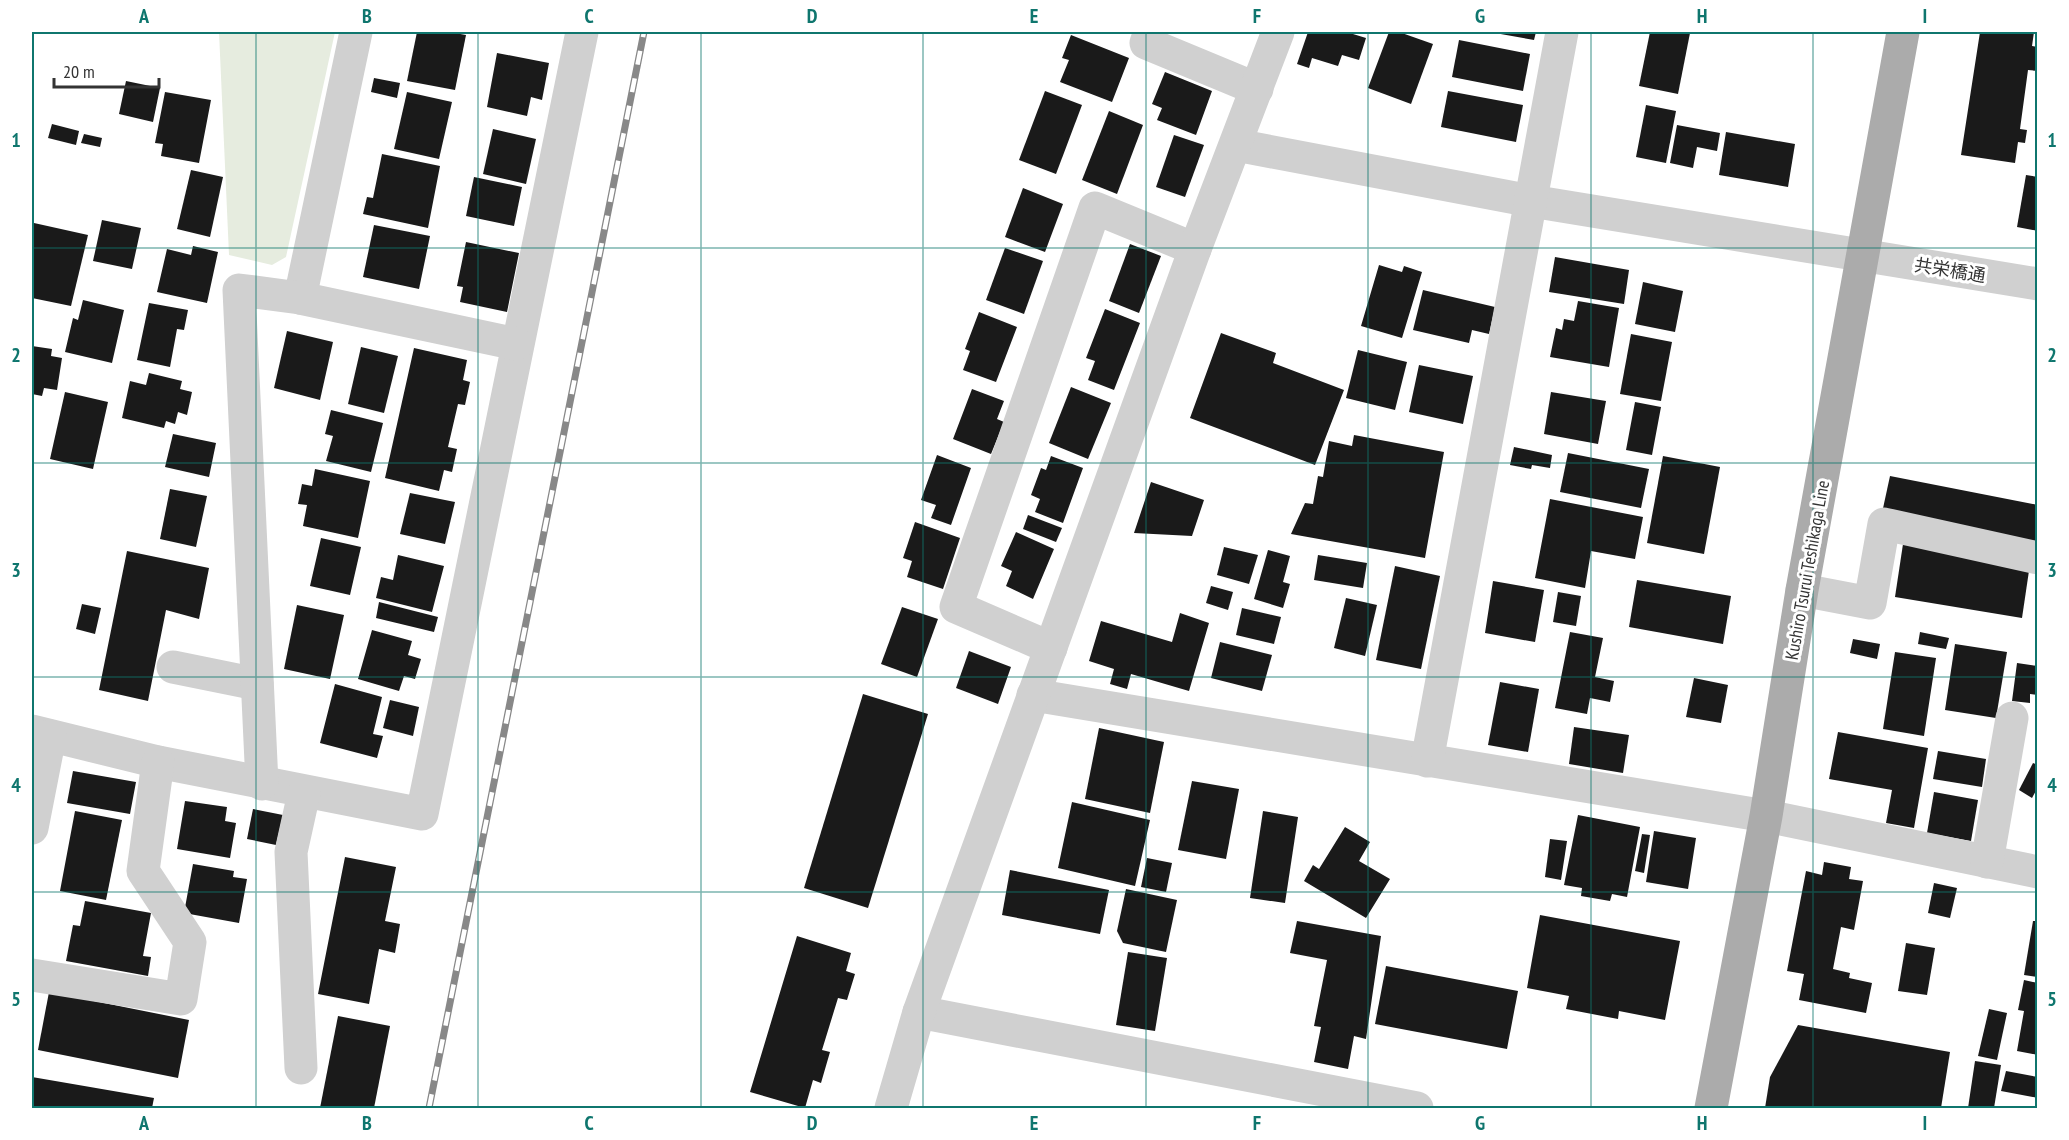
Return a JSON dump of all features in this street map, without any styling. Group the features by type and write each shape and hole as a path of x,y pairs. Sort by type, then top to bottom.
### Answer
{"main road":[{"name":"Kushiro Tsurui Teshikaga Line","path":"1712,1108 1766,816 1802,590 1902,32"}],"street":[{"path":"300,298 356,32"},
{"path":"32,828 41,734 304,793 422,814 582,32"},
{"path":"1150,32 1146,43 1257,89"},
{"path":"891,1108 919,1012 1033,695 1195,249 1278,32"},
{"path":"1427,761 1562,32"},
{"name":"共栄橋通","path":"1236,145 1531,201 2037,284"},
{"path":"1051,648 956,607 1095,208 1195,249"},
{"path":"262,784 239,290 300,298 517,344"},
{"path":"1802,590 1870,603 1884,524 2037,558"},
{"path":"173,667 257,684"},
{"path":"1033,695 1766,816 2037,872"},
{"path":"1988,862 2012,718"},
{"path":"32,975 181,999 190,942 143,871 158,762"},
{"path":"301,1068 291,852 304,793"},
{"path":"919,1012 1417,1108"}],"shaded area":[{"path":"219,32 335,32 286,257 272,265 229,255"}],"building":[{"path":"417,32 449,32 466,35 455,90 407,81"},
{"path":"1308,32 1354,32 1353,34 1366,38 1359,60 1342,55 1338,66 1312,58 1309,68 1297,64"},
{"path":"1389,32 1399,32 1433,44 1411,104 1368,88"},
{"path":"1495,32 1536,32 1534,40"},
{"path":"1650,32 1690,33 1678,94 1639,86"},
{"path":"1980,32 2034,32 2032,46 2038,47 2038,71 2028,70 2020,129 2027,130 2025,143 2018,142 2015,163 1961,155"},
{"path":"1071,35 1129,58 1112,102 1060,82 1069,60 1062,58"},
{"path":"1459,40 1530,54 1523,91 1452,77"},
{"path":"497,53 549,63 542,100 531,97 527,116 487,107"},
{"path":"1165,72 1212,91 1196,135 1157,120 1162,108 1152,104"},
{"path":"374,78 400,83 397,98 371,92"},
{"path":"126,81 160,88 153,122 119,114"},
{"path":"1045,91 1082,105 1056,174 1019,160"},
{"path":"1448,91 1523,105 1516,142 1441,127"},
{"path":"165,92 211,100 199,163 161,156 163,144 155,143"},
{"path":"407,92 452,102 439,159 394,149"},
{"path":"1646,105 1676,111 1666,163 1636,157"},
{"path":"1109,111 1143,125 1117,194 1082,180"},
{"path":"52,124 79,131 76,145 48,138"},
{"path":"1677,125 1720,133 1717,151 1697,147 1693,168 1670,163"},
{"path":"493,129 536,139 526,184 483,174"},
{"path":"1726,132 1795,144 1788,187 1719,175"},
{"path":"84,134 102,138 100,147 81,143"},
{"path":"1174,135 1204,145 1185,197 1156,187"},
{"path":"382,154 440,166 428,228 363,214 367,197 373,198"},
{"path":"191,170 223,177 210,237 177,229"},
{"path":"2026,175 2038,177 2038,231 2017,227"},
{"path":"474,177 522,187 514,226 466,216"},
{"path":"1023,188 1063,204 1045,252 1005,237"},
{"path":"102,220 141,228 132,269 93,261"},
{"path":"34,223 88,235 71,306 32,298"},
{"path":"374,225 430,236 419,289 363,277"},
{"path":"466,242 519,253 507,312 460,302 463,287 457,286"},
{"path":"1130,244 1161,256 1139,313 1109,301"},
{"path":"193,246 218,252 207,303 157,292 167,249 191,255"},
{"path":"1005,248 1043,261 1024,314 986,300"},
{"path":"1555,257 1629,270 1624,304 1549,292"},
{"path":"1379,265 1402,272 1404,266 1422,272 1402,338 1361,326"},
{"path":"1643,282 1683,291 1675,332 1635,324"},
{"path":"1423,290 1495,307 1489,334 1472,330 1469,343 1413,330"},
{"path":"83,300 124,310 112,363 65,352 73,318 78,320"},
{"path":"1578,301 1619,308 1609,367 1550,357 1556,328 1562,330 1564,319 1574,321"},
{"path":"149,303 188,310 184,330 177,329 170,367 137,360"},
{"path":"1105,309 1140,323 1114,390 1088,380 1095,361 1086,358"},
{"path":"979,312 1017,327 996,382 963,370 970,351 965,349"},
{"path":"287,331 333,342 320,400 274,388"},
{"path":"1221,333 1276,353 1273,363 1344,390 1315,465 1190,418"},
{"path":"1631,334 1672,342 1661,401 1620,394"},
{"path":"32,346 52,349 51,356 62,358 57,390 44,388 42,396 32,394"},
{"path":"361,347 398,356 384,413 348,404"},
{"path":"414,348 467,360 463,380 470,382 465,405 458,404 448,447 457,449 452,472 444,470 439,491 385,478"},
{"path":"1358,350 1407,362 1395,410 1346,398"},
{"path":"1419,365 1473,376 1463,424 1409,412"},
{"path":"149,373 182,381 180,389 192,392 187,415 178,412 175,424 166,421 164,428 122,418 130,381 146,385"},
{"path":"1071,387 1111,403 1088,459 1049,443"},
{"path":"972,389 1004,401 997,419 1004,422 991,454 953,439"},
{"path":"65,392 108,402 93,469 50,459"},
{"path":"1551,392 1606,401 1598,444 1544,434"},
{"path":"1635,402 1661,407 1652,455 1626,450"},
{"path":"331,410 383,423 371,472 326,461 333,436 325,434"},
{"path":"173,434 216,443 209,477 165,467"},
{"path":"1354,435 1444,452 1425,558 1291,534 1305,503 1313,504 1318,476 1323,477 1329,441 1352,446"},
{"path":"1514,447 1552,455 1550,468 1532,465 1531,469 1510,465"},
{"path":"1568,453 1649,469 1641,508 1560,492"},
{"path":"937,455 971,468 951,525 931,518 936,505 921,500"},
{"path":"1051,456 1083,468 1063,523 1035,512 1040,499 1031,495 1041,468 1046,470"},
{"path":"1663,456 1720,467 1704,554 1647,543"},
{"path":"315,469 370,481 358,538 303,526 307,505 298,504 302,484 312,486"},
{"path":"1890,476 2038,505 2037,542 1882,513"},
{"path":"1151,482 1204,500 1192,536 1134,533"},
{"path":"170,489 207,496 196,547 160,539"},
{"path":"410,493 455,502 445,544 400,534"},
{"path":"1550,499 1643,517 1635,559 1591,551 1585,588 1535,578"},
{"path":"1028,515 1062,528 1056,542 1023,529"},
{"path":"915,522 960,538 943,589 907,577 912,561 903,558"},
{"path":"1016,532 1054,549 1033,599 1006,586 1012,571 1001,566"},
{"path":"321,538 361,547 350,595 310,586"},
{"path":"1903,544 2030,564 2022,618 1895,597"},
{"path":"1224,547 1258,555 1249,584 1217,575"},
{"path":"1268,550 1290,556 1283,582 1290,584 1283,608 1254,599"},
{"path":"127,551 209,568 199,619 166,610 148,701 99,690"},
{"path":"398,555 444,566 432,612 376,598 381,577 393,580"},
{"path":"1318,555 1367,563 1363,588 1314,580"},
{"path":"1395,566 1440,576 1421,669 1376,660"},
{"path":"1637,580 1731,596 1723,644 1629,627"},
{"path":"1493,581 1544,590 1535,642 1485,633"},
{"path":"1211,586 1233,592 1228,610 1206,603"},
{"path":"1558,592 1581,596 1576,626 1553,622"},
{"path":"1346,598 1377,605 1365,656 1334,648"},
{"path":"379,602 438,617 434,632 376,618"},
{"path":"82,604 101,608 95,634 76,629"},
{"path":"297,605 344,615 330,679 284,669"},
{"path":"902,607 938,619 917,677 881,664"},
{"path":"1242,608 1281,617 1274,644 1236,635"},
{"path":"1180,613 1209,623 1189,691 1131,674 1127,689 1110,684 1114,669 1089,661 1101,621 1172,642"},
{"path":"372,630 412,641 408,655 421,659 415,679 404,676 399,691 358,679"},
{"path":"1570,632 1603,638 1595,677 1614,681 1610,702 1590,698 1587,714 1555,708"},
{"path":"1920,632 1949,638 1946,649 1918,644"},
{"path":"1853,639 1880,644 1877,659 1850,653"},
{"path":"1220,642 1272,655 1262,691 1211,678"},
{"path":"1955,644 2007,652 1996,718 1945,710"},
{"path":"969,651 1011,667 998,704 956,688"},
{"path":"1895,652 1936,658 1924,736 1883,729"},
{"path":"2017,663 2038,666 2038,695 2030,694 2030,703 2012,701"},
{"path":"1694,678 1728,685 1721,723 1686,717"},
{"path":"1500,682 1539,689 1528,752 1488,745"},
{"path":"335,684 382,697 373,734 383,736 377,758 320,743"},
{"path":"863,694 928,714 868,908 804,888"},
{"path":"390,700 419,707 413,736 383,728"},
{"path":"1574,727 1629,735 1623,773 1569,764"},
{"path":"1099,728 1164,742 1150,813 1085,799"},
{"path":"1838,732 1928,748 1914,828 1886,823 1892,790 1829,779"},
{"path":"1938,751 1986,759 1982,787 1933,779"},
{"path":"2033,763 2038,765 2038,787 2032,798 2019,790"},
{"path":"73,771 136,782 130,814 67,803"},
{"path":"1192,781 1239,789 1226,859 1178,850"},
{"path":"1934,792 1978,800 1971,841 1927,833"},
{"path":"185,801 227,807 225,821 236,823 230,858 177,849"},
{"path":"1072,802 1150,820 1135,886 1058,868"},
{"path":"253,809 283,815 276,845 247,839"},
{"path":"75,811 122,820 106,900 60,891"},
{"path":"1263,811 1298,817 1285,903 1250,898"},
{"path":"1578,815 1640,827 1627,897 1612,894 1610,901 1581,896 1582,888 1564,885"},
{"path":"1345,827 1370,842 1359,861 1390,879 1366,918 1304,881 1313,865 1319,869"},
{"path":"1654,831 1696,838 1688,889 1646,882"},
{"path":"1642,834 1650,835 1644,873 1635,871"},
{"path":"1550,839 1567,841 1561,880 1545,877"},
{"path":"345,857 396,867 385,921 400,924 395,953 379,949 369,1004 318,994"},
{"path":"1147,858 1172,863 1166,892 1141,887"},
{"path":"1824,862 1851,867 1849,879 1863,881 1854,930 1841,927 1833,969 1850,973 1849,978 1872,983 1866,1013 1799,1000 1804,974 1787,971 1806,871 1822,875"},
{"path":"193,864 234,871 233,877 247,879 239,923 184,913"},
{"path":"1010,870 1109,890 1100,934 1002,915"},
{"path":"1934,883 1957,888 1950,918 1928,913"},
{"path":"1126,889 1177,900 1166,952 1123,943 1117,931"},
{"path":"85,901 151,913 143,956 151,957 148,976 66,961 73,925 80,926"},
{"path":"1540,915 1680,941 1665,1020 1619,1011 1618,1019 1566,1009 1569,996 1527,988"},
{"path":"1297,921 1381,936 1366,1039 1354,1036 1348,1069 1314,1062 1321,1027 1314,1026 1327,960 1290,953"},
{"path":"2033,921 2038,921 2038,977 2024,975"},
{"path":"797,936 851,953 846,971 855,974 847,1000 838,998 822,1050 830,1052 821,1083 813,1080 805,1108 750,1092"},
{"path":"1906,943 1935,948 1927,995 1898,991"},
{"path":"1128,952 1167,958 1155,1031 1116,1025"},
{"path":"1386,966 1518,991 1507,1049 1375,1024"},
{"path":"2024,980 2038,983 2038,1055 2017,1051 2024,1011 2018,1010"},
{"path":"49,992 189,1020 178,1078 38,1050"},
{"path":"1989,1009 2007,1013 1997,1060 1978,1056"},
{"path":"338,1016 390,1026 374,1108 320,1108"},
{"path":"1798,1025 1950,1052 1941,1108 1765,1108 1770,1077"},
{"path":"1975,1061 2001,1065 1994,1108 1968,1108"},
{"path":"2006,1071 2038,1077 2038,1098 2001,1091"},
{"path":"32,1077 154,1098 152,1108 32,1108"}],"railway":[{"path":"429,1108 644,32"}]}
